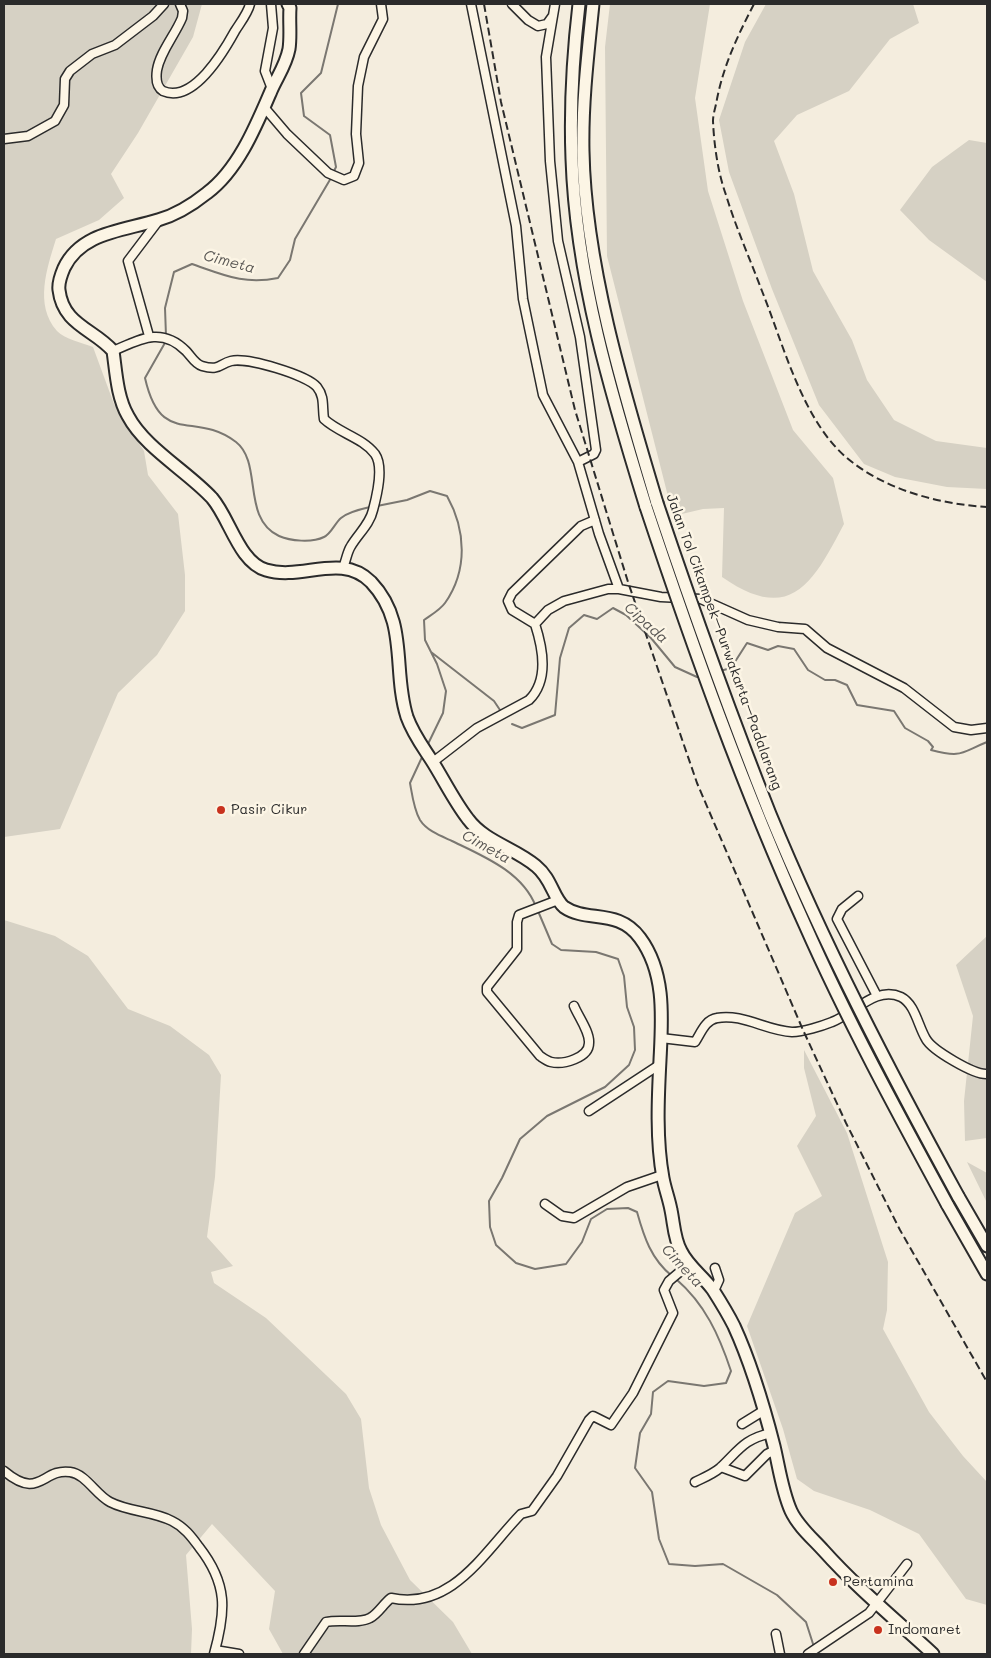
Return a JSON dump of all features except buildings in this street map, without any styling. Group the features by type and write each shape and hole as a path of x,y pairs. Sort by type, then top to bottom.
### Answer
{"highway":[{"path":"288,4 290,8 289,50 283,69 237,161 209,192 180,212 105,234 90,240 73,252 61,275 59,289 63,305 70,316 112,351 121,403 130,421 210,497 224,514 243,553 254,564 265,570 281,573 324,567 344,568 366,577 385,600 396,627 407,716 416,736 470,822 499,845 533,862 552,883 553,902 575,912 606,916 620,922 638,935 656,970 661,1004 658,1140 662,1175 678,1246 689,1264 714,1291 742,1345 757,1384 787,1499 797,1520 836,1565 933,1654"},
{"name":"Jalan Tol Cikampek–Purwakarta–Padalarang","path":"579,4 571,110 572,160 578,224 586,278 603,356 714,706 780,868 854,1027 947,1204 987,1274"},
{"name":"Jalan Tol Cikampek–Purwakarta–Padalarang","path":"593,4 584,103 583,153 587,203 606,317 633,423 651,505 782,841 867,1026 958,1196 987,1246"}],"street":[{"path":"4,139 28,136 55,121 64,105 65,79 70,71 92,54 115,45 153,16 164,4"},
{"path":"180,4 183,11 182,18 157,69 158,86 160,90 167,92 177,92 190,87 218,62 250,4"},
{"path":"271,4 272,28 265,71 272,89"},
{"path":"264,107 287,134 328,173 344,180 354,176 358,163 356,134 358,86 364,57 383,20 381,4"},
{"path":"471,4 512,210 523,299 543,395 578,462 595,520 619,589"},
{"path":"512,4 528,20 538,26 547,24 553,15"},
{"path":"555,4 546,57 550,161 558,241 580,337 596,450 594,454 578,462"},
{"path":"149,336 128,261 158,220"},
{"path":"112,351 149,336 162,337 185,350 196,363 202,366 219,368 233,361 254,362 302,376 316,386 324,398 324,419 332,427 367,446 375,454 381,467 373,510 366,525 350,548 344,568"},
{"path":"430,758 477,728 529,700 539,685 542,662 535,624 512,610 508,601 512,593 581,526 595,520"},
{"path":"535,624 548,610 564,601 594,592 619,589 649,595 701,599 748,620 778,627 805,629 827,648 904,688 954,727 971,730 987,728"},
{"path":"858,896 842,909 836,919 878,996"},
{"path":"553,902 519,915 517,922 517,949 486,987 488,996 540,1056 549,1062 558,1063 581,1057 588,1049 589,1039 574,1006"},
{"path":"661,1038 695,1042 702,1029 716,1018 732,1018 792,1032 833,1022 878,996 888,994 903,998 910,1006 930,1044 963,1066 987,1074"},
{"path":"589,1110 660,1065"},
{"path":"545,1204 562,1216 574,1218 627,1187 662,1175"},
{"path":"304,1654 326,1622 339,1619 358,1621 372,1617 391,1598 406,1601 433,1597 458,1583 520,1514 532,1511 557,1476 589,1420 593,1416 611,1425 630,1400 673,1313 664,1290 669,1281 689,1264"},
{"path":"714,1291 719,1280 715,1268"},
{"path":"742,1424 763,1411"},
{"path":"695,1482 721,1467 733,1452 750,1439 771,1432"},
{"path":"721,1467 745,1476 768,1454 775,1450"},
{"path":"4,1471 21,1483 32,1484 60,1473 70,1472 78,1474 110,1502 171,1520 187,1531 210,1561 221,1587 222,1613 220,1632 214,1652 239,1654"},
{"path":"809,1654 859,1621 877,1603 906,1564"},
{"path":"776,1634 780,1654"}],"shaded area":[{"path":"4,4 202,4 193,37 138,133 111,174 124,198 99,220 56,239 44,286 46,310 50,321 60,334 93,347 114,404 144,451 148,475 178,514 185,575 185,611 157,655 118,693 60,829 4,837"},
{"path":"610,4 710,4 695,98 708,191 743,301 793,430 833,478 844,524 822,564 810,579 797,591 783,597 766,597 746,591 722,577 724,508 703,509 673,516 607,256 605,47"},
{"path":"766,4 913,4 919,23 890,39 849,91 797,115 774,141 794,194 813,271 852,340 867,380 894,420 936,441 987,448 987,489 947,487 895,477 864,464 819,405 772,289 729,172 719,120 745,42"},
{"path":"969,140 987,143 987,282 929,240 900,210 932,167"},
{"path":"4,920 55,936 88,956 128,1009 170,1026 209,1055 221,1075 215,1177 207,1237 233,1266 211,1272 214,1283 266,1318 346,1394 361,1419 369,1488 381,1525 410,1580 453,1622 472,1654 283,1654 269,1629 275,1591 212,1524 186,1555 192,1629 191,1654 4,1654"},
{"path":"987,936 987,1138 965,1141 964,1101 973,1016 956,965"},
{"path":"804,1050 847,1133 888,1262 887,1310 883,1329 929,1412 963,1456 987,1482 987,1605 966,1599 919,1534 870,1510 814,1491 797,1479 783,1429 747,1326 795,1213 822,1196 797,1146 816,1116 804,1068"},
{"path":"967,1162 987,1173 987,1203"}],"waterway":[{"name":"Cimeta","path":"333,173 336,167 330,135 304,116 301,93 321,73 338,4"},
{"name":"Cimeta","path":"166,336 165,308 174,272 192,264 244,280 278,278 290,260 295,239 331,178"},
{"name":"Cimeta","path":"166,341 145,378 152,400 160,413 170,421 206,428 221,433 236,442 244,451 249,463 256,504 260,517 267,528 284,538 301,541 319,539 326,536 344,516 370,507"},
{"name":"Cimeta","path":"377,506 407,500 430,491 447,496 458,522 461,536 461,564 458,577 445,603 424,620 425,640 437,664 446,691 443,713 427,746"},
{"name":"Cipada","path":"512,724 522,728 555,715 560,658 569,628 584,615 597,619 613,608 626,615 651,638 675,667 697,677 701,676"},
{"name":"Cipada","path":"720,671 731,668 747,643 768,650 778,646 794,649 808,670 825,680 835,680 847,685 857,705 894,711 905,728 928,741 933,747 931,750 955,754 987,742"},
{"name":"Cipada","path":"431,652 494,701 500,710"},
{"name":"Cimeta","path":"423,755 410,783 420,820 434,833 501,866 522,884 536,907"},
{"name":"Cimeta","path":"538,911 552,944 561,950 596,952 618,959 624,976 627,1007 634,1027 635,1050 629,1065 605,1087 547,1116 520,1139 489,1201 490,1227 496,1245 516,1263 535,1269 566,1264 582,1242 591,1219 607,1209 628,1208 637,1212 649,1247 672,1276"},
{"name":"Cimeta","path":"676,1279 695,1299 710,1321 731,1371 726,1383 704,1386 668,1381 653,1392 651,1414 640,1433 635,1468 652,1492 659,1539 669,1564 695,1566 723,1564 777,1595 806,1622 814,1647"}],"railway":[{"path":"484,4 501,102 575,410 628,582 697,783 803,1030 846,1123 900,1230 987,1382"},
{"path":"754,4 742,27 723,74 713,118 715,149 723,186 734,219 786,357 806,402 831,442 847,458 878,479 895,487 932,499 987,507"}],"place":[{"name":"Pasir Cikur","path":"221,810"},
{"name":"Pertamina","path":"833,1582"},
{"name":"Indomaret","path":"878,1630"}]}
